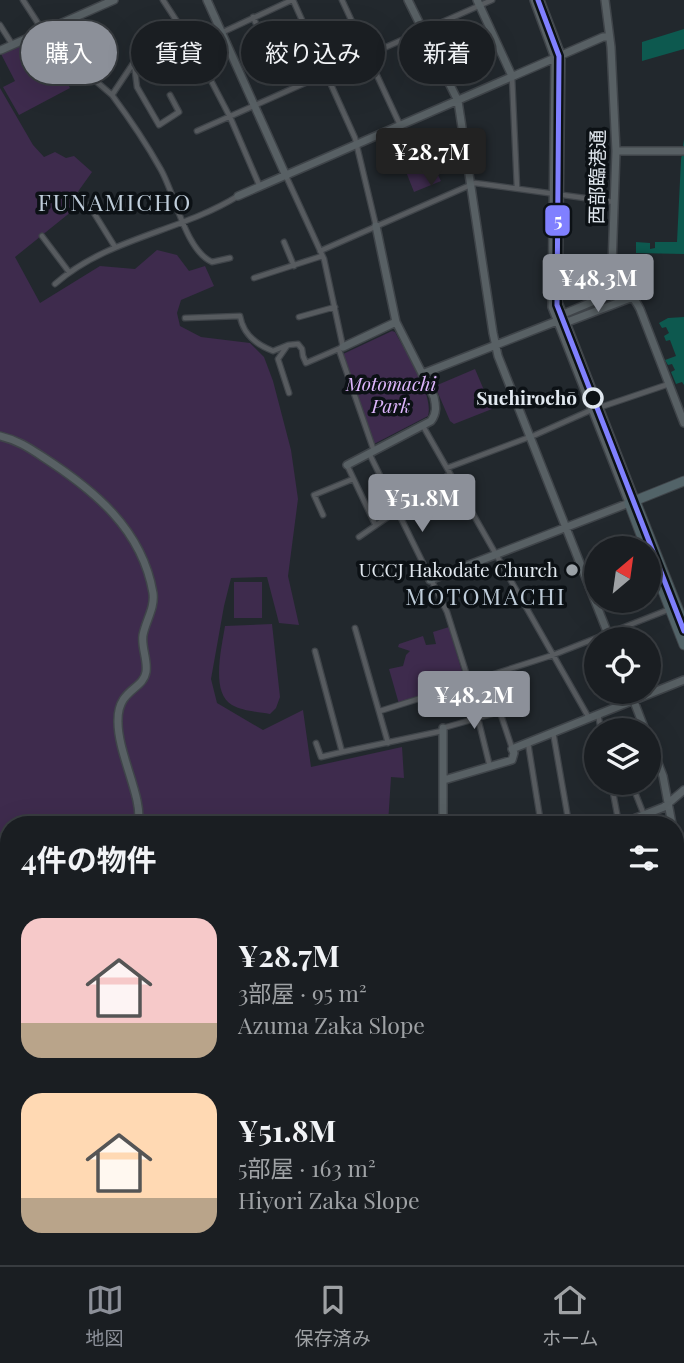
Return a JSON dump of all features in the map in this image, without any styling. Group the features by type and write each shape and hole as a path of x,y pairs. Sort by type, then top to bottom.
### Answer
{"highway":[{"path":"632,502 684,481"},
{"path":"632,502 642,536"},
{"path":"632,502 684,624"},
{"path":"662,579 677,607 684,645"}],"street":[{"path":"23,0 37,21"},
{"path":"66,21 114,0"},
{"path":"163,0 177,21"},
{"path":"207,0 216,21"},
{"path":"227,29 293,0 302,21"},
{"path":"342,0 351,21"},
{"path":"408,0 418,21"},
{"path":"443,21 479,3 492,0"},
{"path":"534,0 558,57"},
{"path":"540,0 558,57 557,297 594,410"},
{"name":"西部臨港通","path":"605,0 610,37 616,152 612,265 618,281 633,297 684,423"},
{"path":"479,3 512,76 517,188"},
{"path":"0,25 12,45"},
{"path":"55,284 69,272 115,247 182,221 603,37 610,37"},
{"path":"1,50 21,41"},
{"path":"227,44 321,253 335,307 341,349 372,452 396,510 447,612 469,683 490,768"},
{"path":"112,95 131,68"},
{"path":"98,84 112,95 161,169 195,245 207,260 212,262 230,258"},
{"path":"137,84 159,125 179,112 170,95"},
{"path":"213,84 260,187"},
{"path":"197,131 304,84"},
{"path":"331,84 358,144 396,322 435,406 434,417 423,425 347,465 375,524"},
{"path":"380,84 400,126"},
{"path":"450,84 458,101 495,345 605,627"},
{"path":"616,152 681,151"},
{"path":"254,278 294,266 376,226 475,183 614,202"},
{"path":"430,580 632,502 557,321 551,298 556,194"},
{"path":"89,205 115,247"},
{"path":"42,236 69,272"},
{"path":"284,242 294,266"},
{"path":"557,321 562,313 625,288"},
{"path":"422,374 557,321 566,323 633,297"},
{"path":"299,317 335,307"},
{"path":"185,318 240,316 247,333 262,346 273,351 288,345 301,346 306,363 396,322"},
{"path":"288,345 278,359 289,393"},
{"path":"359,537 448,471 594,410 669,384"},
{"path":"423,425 589,718 624,704"},
{"path":"0,436 24,443 95,494 129,532 145,566 153,595 152,609 143,637 146,672 124,697 117,724 120,746 139,816"},
{"path":"323,515 314,495 353,479"},
{"path":"630,627 677,607"},
{"path":"355,628 388,743"},
{"path":"380,711 584,644"},
{"path":"316,651 342,752"},
{"path":"443,780 512,760 514,753 488,676"},
{"path":"661,689 684,680"},
{"path":"316,743 321,757 377,743 388,743 499,712"},
{"path":"598,714 599,718"},
{"path":"512,749 584,720"},
{"path":"443,729 443,816"},
{"path":"553,732 568,816"},
{"path":"528,743 540,816"},
{"path":"661,771 671,816"},
{"path":"636,795 644,816 664,807 684,789"},
{"path":"614,795 618,816"}],"green space":[{"path":"21,45 21,84 68,84 70,88 19,115 3,87 15,81 1,54"},
{"path":"0,88 33,145 44,157 55,152 66,158 74,156 92,172 77,193 82,203 15,257 40,303 100,266 135,269 157,250 177,255 189,271 205,266 214,286 181,300 177,313 180,326 201,337 250,343 264,357 273,381 291,450 298,499 288,576 299,625 279,623 267,577 231,578 211,679 217,703 263,730 303,710 311,767 402,747 404,778 391,777 389,816 0,816"},
{"path":"437,136 444,172 438,175 441,181 414,192 400,151"},
{"name":"Motomachi Park","path":"395,332 423,385 429,407 428,416 374,444 343,354"},
{"path":"475,369 492,409 454,424 450,421 435,386"},
{"path":"234,582 262,582 262,618 234,618"},
{"path":"272,624 280,697 276,708 270,714 236,707 225,699 219,680 225,626"},
{"path":"449,627 465,682 399,704 389,669 403,666 410,651 398,647 399,644 423,636 426,645 436,644 433,632"}],"shaded area":[{"path":"684,29 684,49 642,61 642,42"},
{"path":"684,139 684,254 636,253 636,242 650,243 650,249 655,248 655,242 677,242"},
{"path":"684,317 684,385 682,382 676,384 671,372 675,370 672,364 668,365 665,360 676,356 670,340 666,341 664,336 669,333 666,327 662,328 659,323 668,318"}],"transit line":[{"name":"5","path":"538,0 559,56 557,305 684,631"}],"place":[{"name":"Suehirochō","path":"593,398"},
{"name":"UCCJ Hakodate Church","path":"572,570"}],"district":[{"name":"FUNAMICHO","path":"115,203"},
{"name":"MOTOMACHI","path":"486,597"}]}
